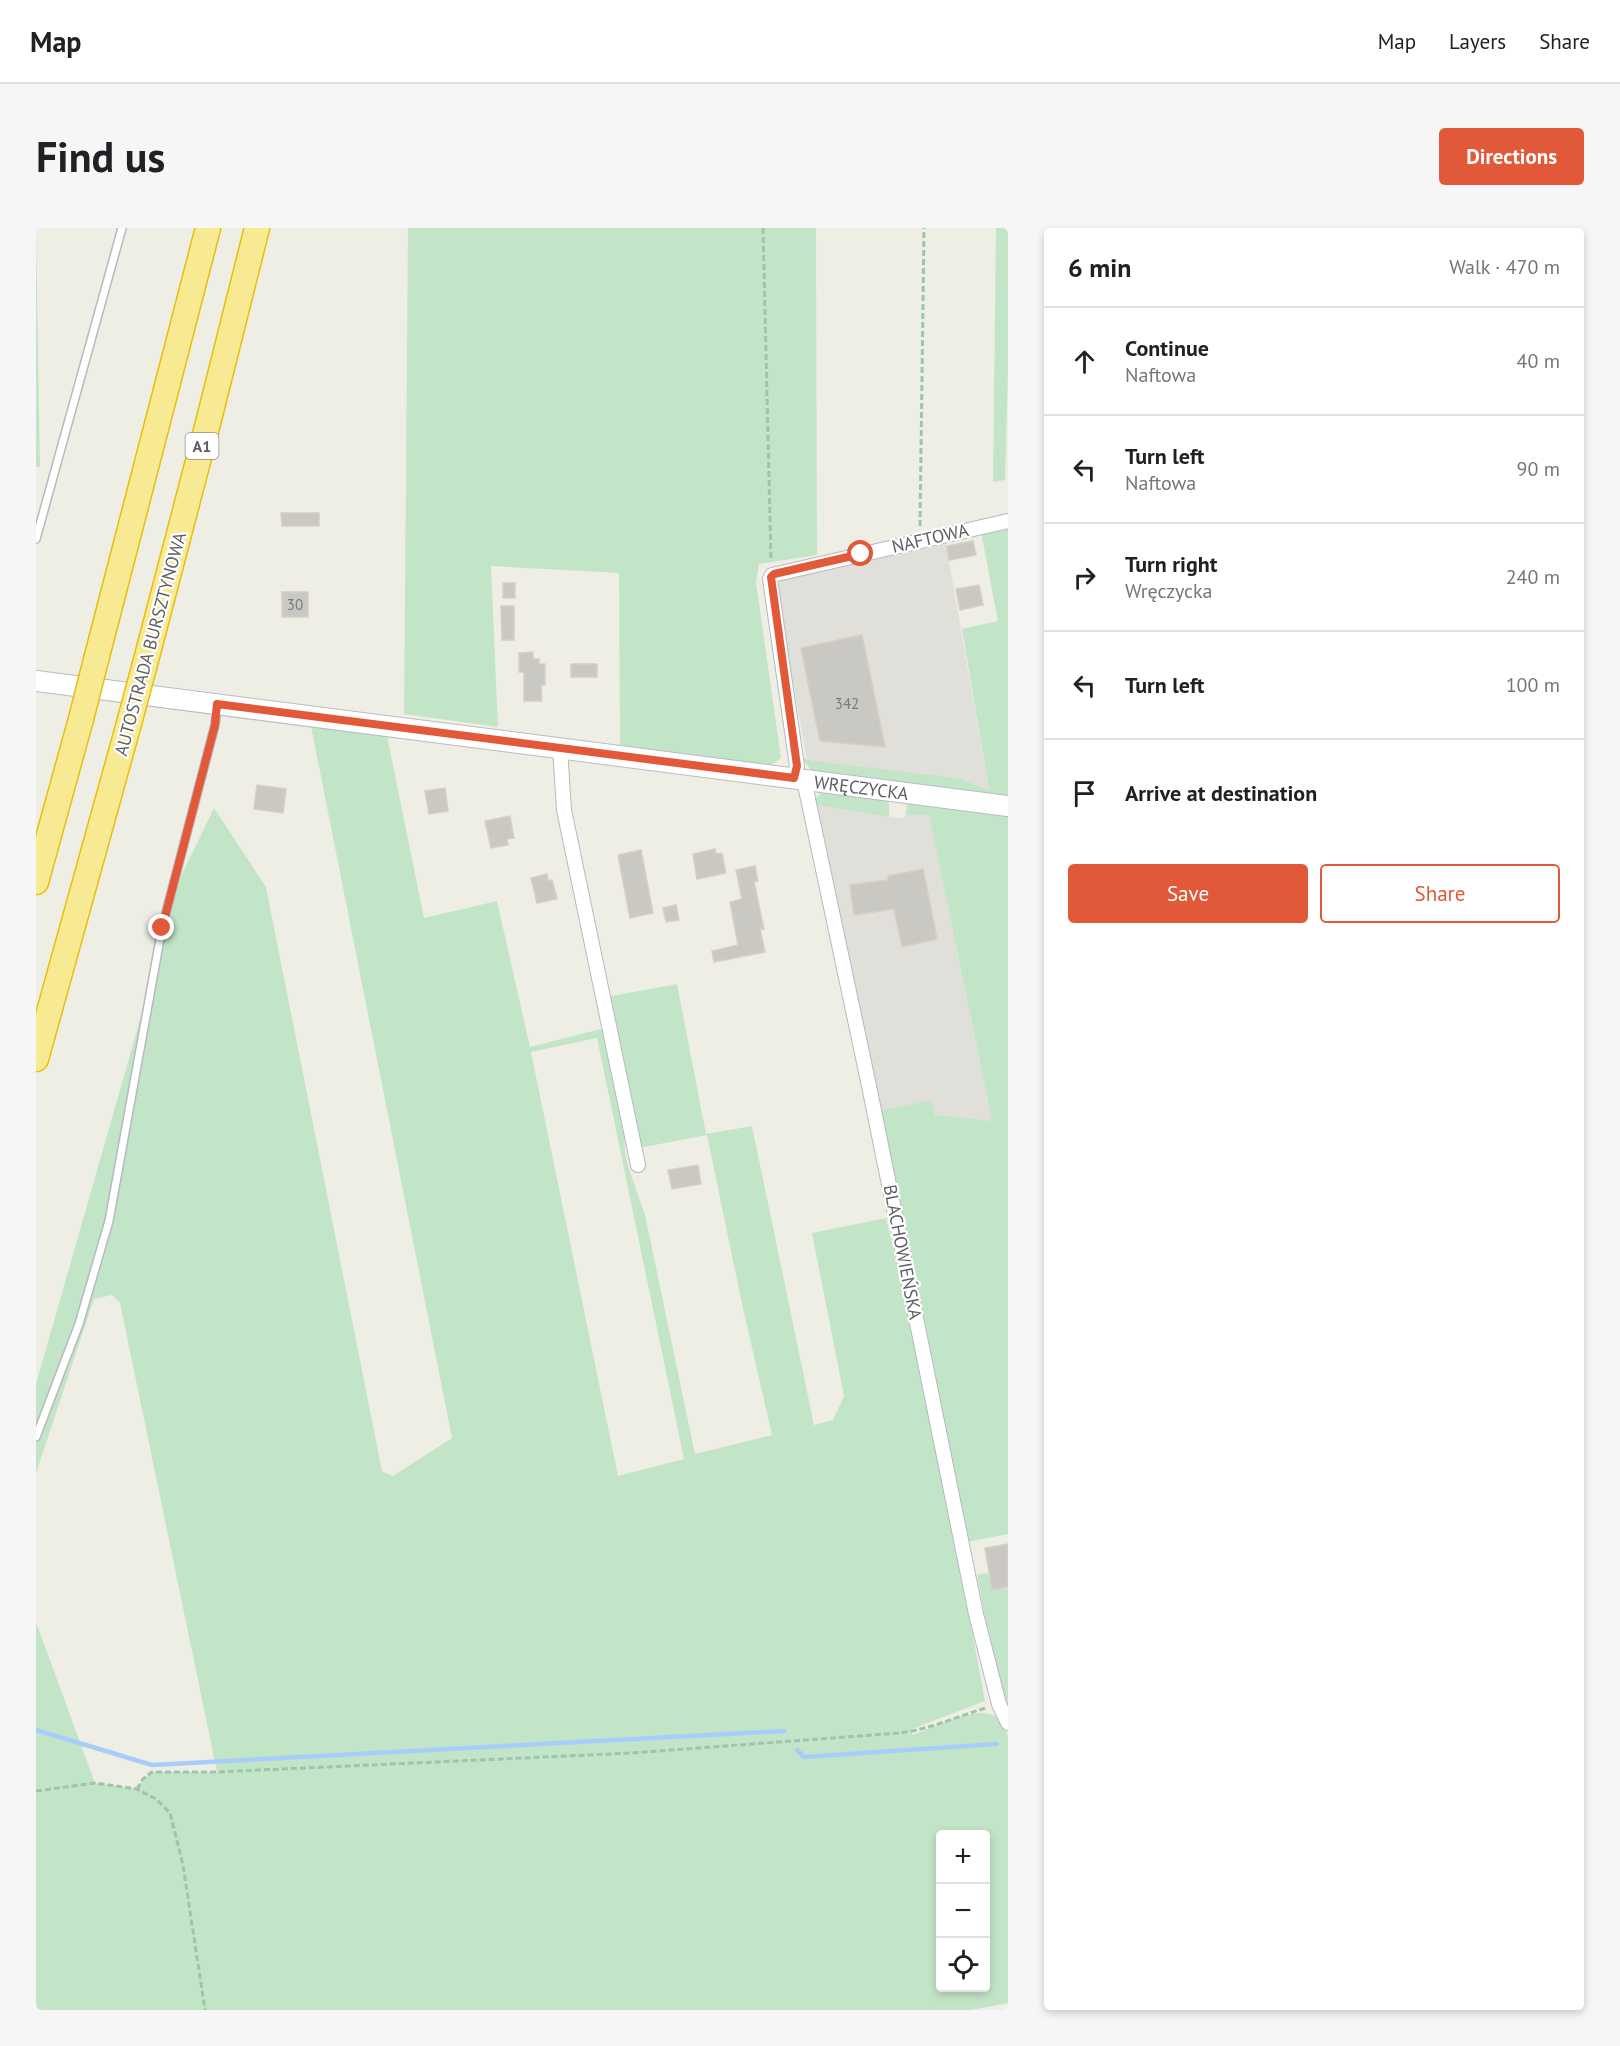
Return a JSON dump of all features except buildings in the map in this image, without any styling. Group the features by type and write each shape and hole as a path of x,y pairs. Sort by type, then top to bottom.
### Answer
{"highway":[{"path":"36,882 81,719 208,228"},
{"name":"AUTOSTRADA BURSZTYNOWA","path":"36,1059 145,664 257,228"}],"main road":[{"name":"WRĘCZYCKA","path":"36,681 1008,806"}],"street":[{"name":"NAFTOWA","path":"774,574 1008,521"},
{"path":"774,574 770,579 799,779"},
{"path":"560,748 564,810 638,1165"},
{"name":"BLACHOWIEŃSKA","path":"799,779 871,1092 976,1614 999,1704 1008,1723"}],"lane":[{"path":"36,539 122,228"},
{"path":"36,1437 78,1324 109,1221 162,928 215,725 217,704"}],"path":[{"path":"763,228 771,564 774,574"},
{"path":"922,540 920,531 924,228"},
{"path":"137,1789 143,1779 152,1772 217,1772 632,1754 899,1733 915,1731 955,1716 999,1704"},
{"path":"36,1791 95,1783 137,1789 156,1799 171,1813 183,1865 205,2010"}],"shaded area":[{"path":"946,544 989,791 958,778 807,760 778,581"},
{"path":"817,805 889,817 929,815 992,1122 935,1115 931,1100 881,1110"}],"green space":[{"path":"36,228 40,467 36,467"},
{"path":"408,228 816,228 817,555 759,564 756,582 781,758 773,764 765,765 620,745 619,573 491,566 498,727 404,714"},
{"path":"996,228 1008,228 1008,373 1005,480 993,482"},
{"path":"1008,526 1008,798 811,770 804,761 805,758 958,778 989,790 962,629 998,621 981,532"},
{"path":"309,716 385,726 424,918 497,901 530,1047 605,1028 624,1126 625,1152 645,1215 695,1454 772,1435 707,1135 639,1148 606,997 677,984 706,1134 752,1126 814,1425 833,1420 844,1396 812,1233 886,1218 931,1410 985,1701 912,1729 912,1735 970,1714 992,1715 1004,1724 1008,1737 1008,2003 971,2010 36,2010 36,1622 95,1783 137,1789 143,1779 152,1772 217,1772 120,1303 112,1295 94,1299 36,1473 36,1384 181,876 214,808 266,887 382,1471 393,1476 452,1438","holes":["597,1038 684,1459 618,1476 531,1052"]},
{"path":"821,793 885,799 889,803 889,817 817,805 815,799"},
{"path":"911,802 1008,814 1008,1534 967,1542 881,1110 931,1100 935,1115 992,1121 929,815 906,815 907,805"},
{"path":"988,1573 992,1591 1008,1588 1008,1708 997,1679 977,1575"}],"waterway":[{"path":"36,1730 152,1765 784,1731"},
{"path":"797,1750 804,1757 997,1744"}],"route":[{"path":"162,928 215,725 217,704 794,778 797,766 770,579 774,574 861,554"}]}
